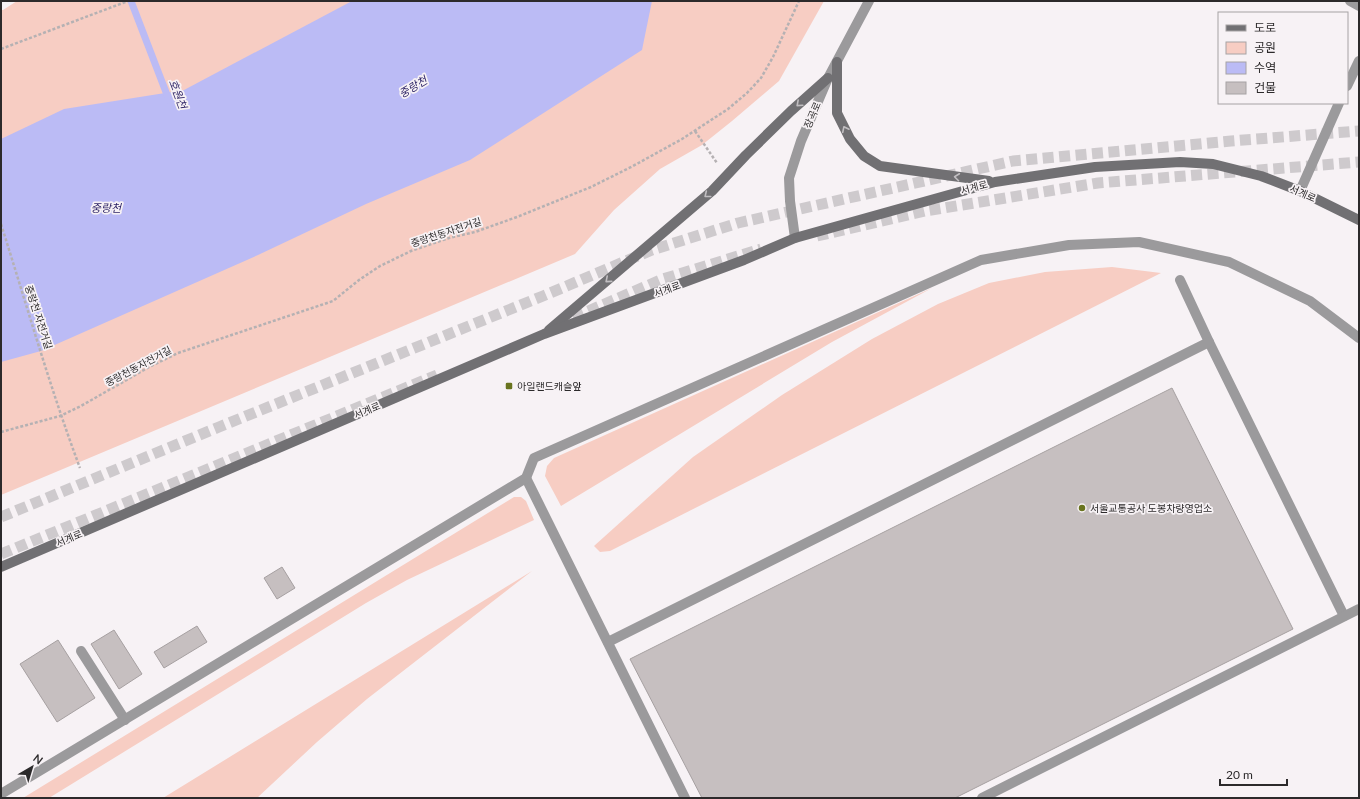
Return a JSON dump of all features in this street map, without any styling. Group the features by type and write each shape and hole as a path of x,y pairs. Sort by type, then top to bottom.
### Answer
{"main road":[{"path":"837,62 837,113 850,139 864,156 880,166 912,172 995,182"},
{"path":"544,334 712,191 791,111 828,78"},
{"name":"서계로","path":"1,567 544,334 744,260 795,238 995,182 1084,168 1180,162 1213,164 1261,176 1300,191 1359,220"}],"street":[{"name":"장곡로","path":"795,238 790,201 789,178 801,141 828,78 869,1"},
{"path":"1350,1 1359,6"},
{"path":"1348,84 1359,61"},
{"path":"1300,191 1339,104"},
{"path":"1,794 526,478 534,458 981,260 1069,245 1139,242 1229,262 1310,301 1359,338"},
{"path":"1180,280 1344,616"},
{"path":"608,642 1209,342"},
{"path":"526,478 685,798"},
{"path":"982,798 1359,609"},
{"path":"81,652 125,720"}],"path":[{"path":"1,49 128,1"},
{"name":"중랑천동자전거길","path":"1,432 60,416 81,406 149,367 178,353 333,300 358,280 380,266 412,251 449,238 475,232 557,202 633,166 695,131 728,109 747,93 761,78 773,57 799,1"},
{"path":"695,131 718,166"},
{"name":"중랑천 자전거길","path":"1,224 50,379 60,416 80,468"}],"green space":[{"path":"17,1 824,1 779,81 702,145 660,169 614,210 575,254 1,495 1,10"},
{"path":"1112,267 1161,273 610,551 600,552 594,546 693,457 782,395 872,339 938,304 989,283 1045,272"},
{"path":"932,288 832,342 561,506 545,476 547,466 554,458"},
{"path":"514,497 521,497 526,501 534,520 407,580 366,603 49,798 23,798"},
{"path":"532,571 367,699 317,742 257,798 163,798"}],"water":[{"name":"중랑천","path":"352,1 652,1 642,50 470,160 366,204 258,255 41,351 1,362 1,139 64,109 184,90"}],"building":[{"name":"서울교통공사 도봉차량영업소","path":"1172,388 1293,629 955,798 702,798 630,659"},
{"path":"282,567 295,588 277,599 264,578"},
{"path":"197,626 207,642 164,668 154,652"},
{"path":"114,630 142,674 119,689 91,644"},
{"path":"58,640 95,698 57,722 20,664"}],"waterway":[{"name":"호원천","path":"131,1 169,100"}],"tunnel":[{"path":"1,517 652,250 738,223 1013,161 1359,131"},
{"path":"817,236 925,211 1098,183 1359,162"},
{"path":"558,324 663,279 761,249"},
{"path":"1,554 437,375"}],"place":[{"name":"아일랜드캐슬앞","path":"509,386"},
{"name":"서울교통공사 도봉차량영업소","path":"1082,508"}]}
